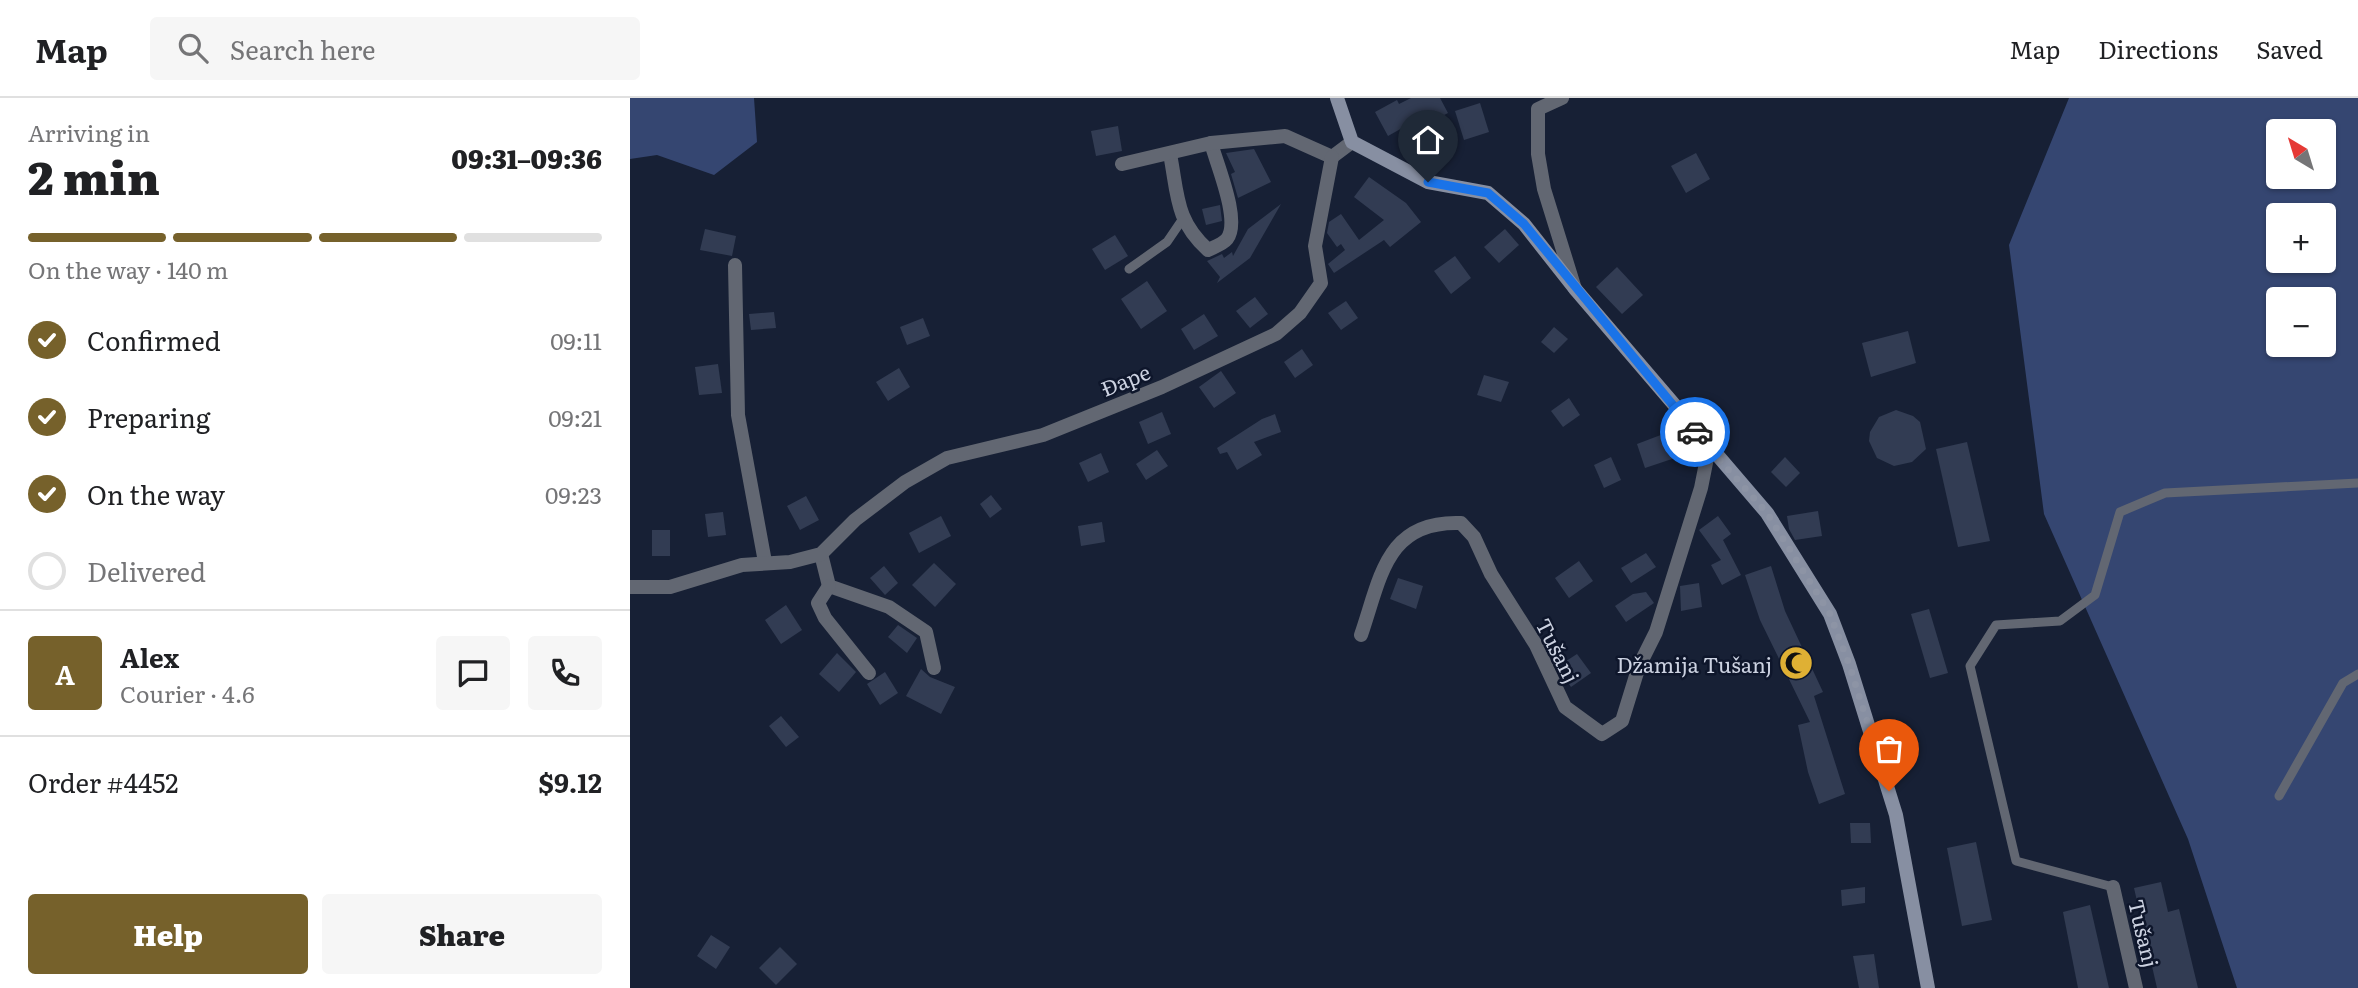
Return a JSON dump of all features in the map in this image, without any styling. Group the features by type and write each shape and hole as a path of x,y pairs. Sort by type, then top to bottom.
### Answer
{"street":[{"path":"1337,98 1352,142 1428,182 1488,193 1524,224 1709,449 1767,513 1830,614 1854,677 1896,816 1928,988"},
{"path":"1562,98 1542,103 1538,154 1544,189 1576,290"},
{"path":"1122,164 1211,144 1285,136 1332,157 1352,142"},
{"path":"1170,154 1182,220 1190,233 1208,250 1226,241 1233,228 1232,214 1211,144"},
{"name":"Đape","path":"821,554 855,520 905,482 947,458 1043,435 1161,387 1276,334 1300,313 1321,283 1315,246 1332,157"},
{"path":"735,265 738,415 765,562"},
{"name":"Tušanj","path":"1361,635 1388,557 1408,534 1438,522 1461,523 1474,537 1491,575 1536,645 1564,707 1602,734 1622,721 1639,666 1656,632 1701,488 1709,449"},
{"path":"630,587 670,587 742,565 790,562 821,554 829,586 818,603 821,611 869,673"},
{"path":"829,586 889,607 926,632 934,668"},
{"name":"Tušanj","path":"2113,887 2136,988"}],"lane":[{"path":"1129,269 1167,242 1182,220"},
{"path":"2113,887 2016,861 1970,666 1996,625 2060,621 2095,595 2120,512 2165,493 2358,483"},
{"path":"2279,796 2343,683 2358,674"}],"shaded area":[{"path":"630,98 754,98 757,142 714,175 657,155 630,159"},
{"path":"2069,98 2358,98 2358,988 2237,988 2188,839 2044,514 2009,245"}],"building":[{"path":"1411,98 1440,98 1448,113 1424,126 1420,118 1388,136 1375,112 1397,100 1399,104"},
{"path":"1480,103 1489,132 1464,140 1455,111"},
{"path":"1118,126 1122,151 1096,156 1091,131"},
{"path":"1254,149 1271,182 1238,198 1231,174 1235,172 1226,153"},
{"path":"1696,153 1710,179 1686,193 1671,166"},
{"path":"1369,177 1406,203 1421,222 1390,247 1384,240 1334,273 1328,264 1345,250 1341,244 1337,247 1327,233 1329,222 1341,214 1359,240 1384,220 1354,197"},
{"path":"1281,204 1250,258 1217,283 1220,277 1207,261 1222,254 1224,258 1232,252 1233,256 1248,229"},
{"path":"1220,205 1222,221 1206,225 1202,209"},
{"path":"705,229 736,236 732,256 700,250"},
{"path":"1505,229 1519,245 1499,263 1484,247"},
{"path":"1115,235 1128,256 1105,270 1092,249"},
{"path":"1455,256 1471,278 1451,294 1434,271"},
{"path":"1617,267 1643,295 1622,314 1596,287"},
{"path":"1147,281 1167,311 1141,329 1121,299"},
{"path":"1255,297 1268,314 1250,328 1236,311"},
{"path":"1346,301 1358,318 1341,330 1328,313"},
{"path":"774,312 776,328 751,330 749,314"},
{"path":"1204,314 1218,336 1194,350 1181,329"},
{"path":"923,318 930,336 907,345 900,327"},
{"path":"1554,327 1568,339 1554,353 1541,342"},
{"path":"1908,331 1916,363 1871,377 1862,343"},
{"path":"1302,349 1313,365 1295,378 1284,362"},
{"path":"718,364 722,393 699,395 695,367"},
{"path":"899,368 910,387 888,401 876,382"},
{"path":"1221,371 1236,393 1214,408 1199,387"},
{"path":"1484,375 1509,382 1501,402 1477,395"},
{"path":"1569,398 1580,415 1563,427 1551,411"},
{"path":"1896,410 1913,416 1920,422 1926,449 1912,462 1894,466 1877,458 1869,441 1870,432 1879,417"},
{"path":"1162,412 1171,434 1148,444 1139,422"},
{"path":"1275,414 1281,432 1254,442 1262,455 1237,470 1227,452 1220,454 1217,448 1262,419"},
{"path":"1666,433 1675,458 1645,468 1637,444"},
{"path":"1967,442 1990,541 1958,547 1936,449"},
{"path":"1157,450 1168,466 1146,480 1136,464"},
{"path":"1101,453 1109,472 1088,482 1079,463"},
{"path":"1611,457 1621,480 1604,488 1594,465"},
{"path":"1785,457 1800,473 1786,487 1771,472"},
{"path":"991,495 1002,509 990,518 980,504"},
{"path":"806,496 819,520 800,530 787,506"},
{"path":"1818,511 1822,536 1795,540 1789,529 1787,516"},
{"path":"723,512 726,535 708,537 705,514"},
{"path":"941,516 951,536 919,553 909,533"},
{"path":"1718,516 1731,534 1723,540 1741,575 1722,585 1711,565 1721,560 1699,530"},
{"path":"1102,522 1105,542 1081,546 1078,526"},
{"path":"652,530 670,530 670,556 652,556"},
{"path":"1646,553 1656,567 1631,583 1621,568"},
{"path":"1579,561 1593,581 1569,598 1555,578"},
{"path":"934,563 956,584 935,607 912,585"},
{"path":"884,566 898,583 885,595 870,578"},
{"path":"1771,566 1785,611 1823,692 1814,696 1845,794 1819,804 1808,772 1798,725 1810,722 1760,620 1745,575"},
{"path":"1398,578 1423,586 1416,609 1390,599"},
{"path":"1699,583 1702,607 1681,611 1680,586"},
{"path":"1646,592 1654,603 1626,622 1615,606 1633,594"},
{"path":"786,605 802,630 781,644 765,620"},
{"path":"1929,609 1948,673 1930,678 1911,614"},
{"path":"898,625 917,638 907,653 888,637"},
{"path":"837,653 856,672 839,692 819,674"},
{"path":"1577,654 1591,673 1571,687 1557,667"},
{"path":"921,669 930,677 955,687 941,714 906,696"},
{"path":"885,672 898,693 880,705 867,684"},
{"path":"781,716 799,737 786,747 769,726"},
{"path":"1850,823 1870,823 1871,843 1851,843"},
{"path":"1976,842 1992,920 1962,926 1947,848"},
{"path":"2161,882 2168,912 2179,909 2198,988 2157,988 2134,888"},
{"path":"1865,887 1865,903 1842,906 1841,890"},
{"path":"2090,905 2109,988 2078,988 2063,912"},
{"path":"711,935 730,947 716,969 697,956"},
{"path":"780,947 797,964 776,985 759,968"},
{"path":"1874,954 1879,988 1859,988 1853,956"}],"way so far":[{"path":"1695,432 1767,513 1830,614 1849,664 1889,791"}],"place":[{"name":"Džamija Tušanj","path":"1796,663"}],"route":[{"path":"1428,182 1488,193 1524,224 1695,432"}]}
